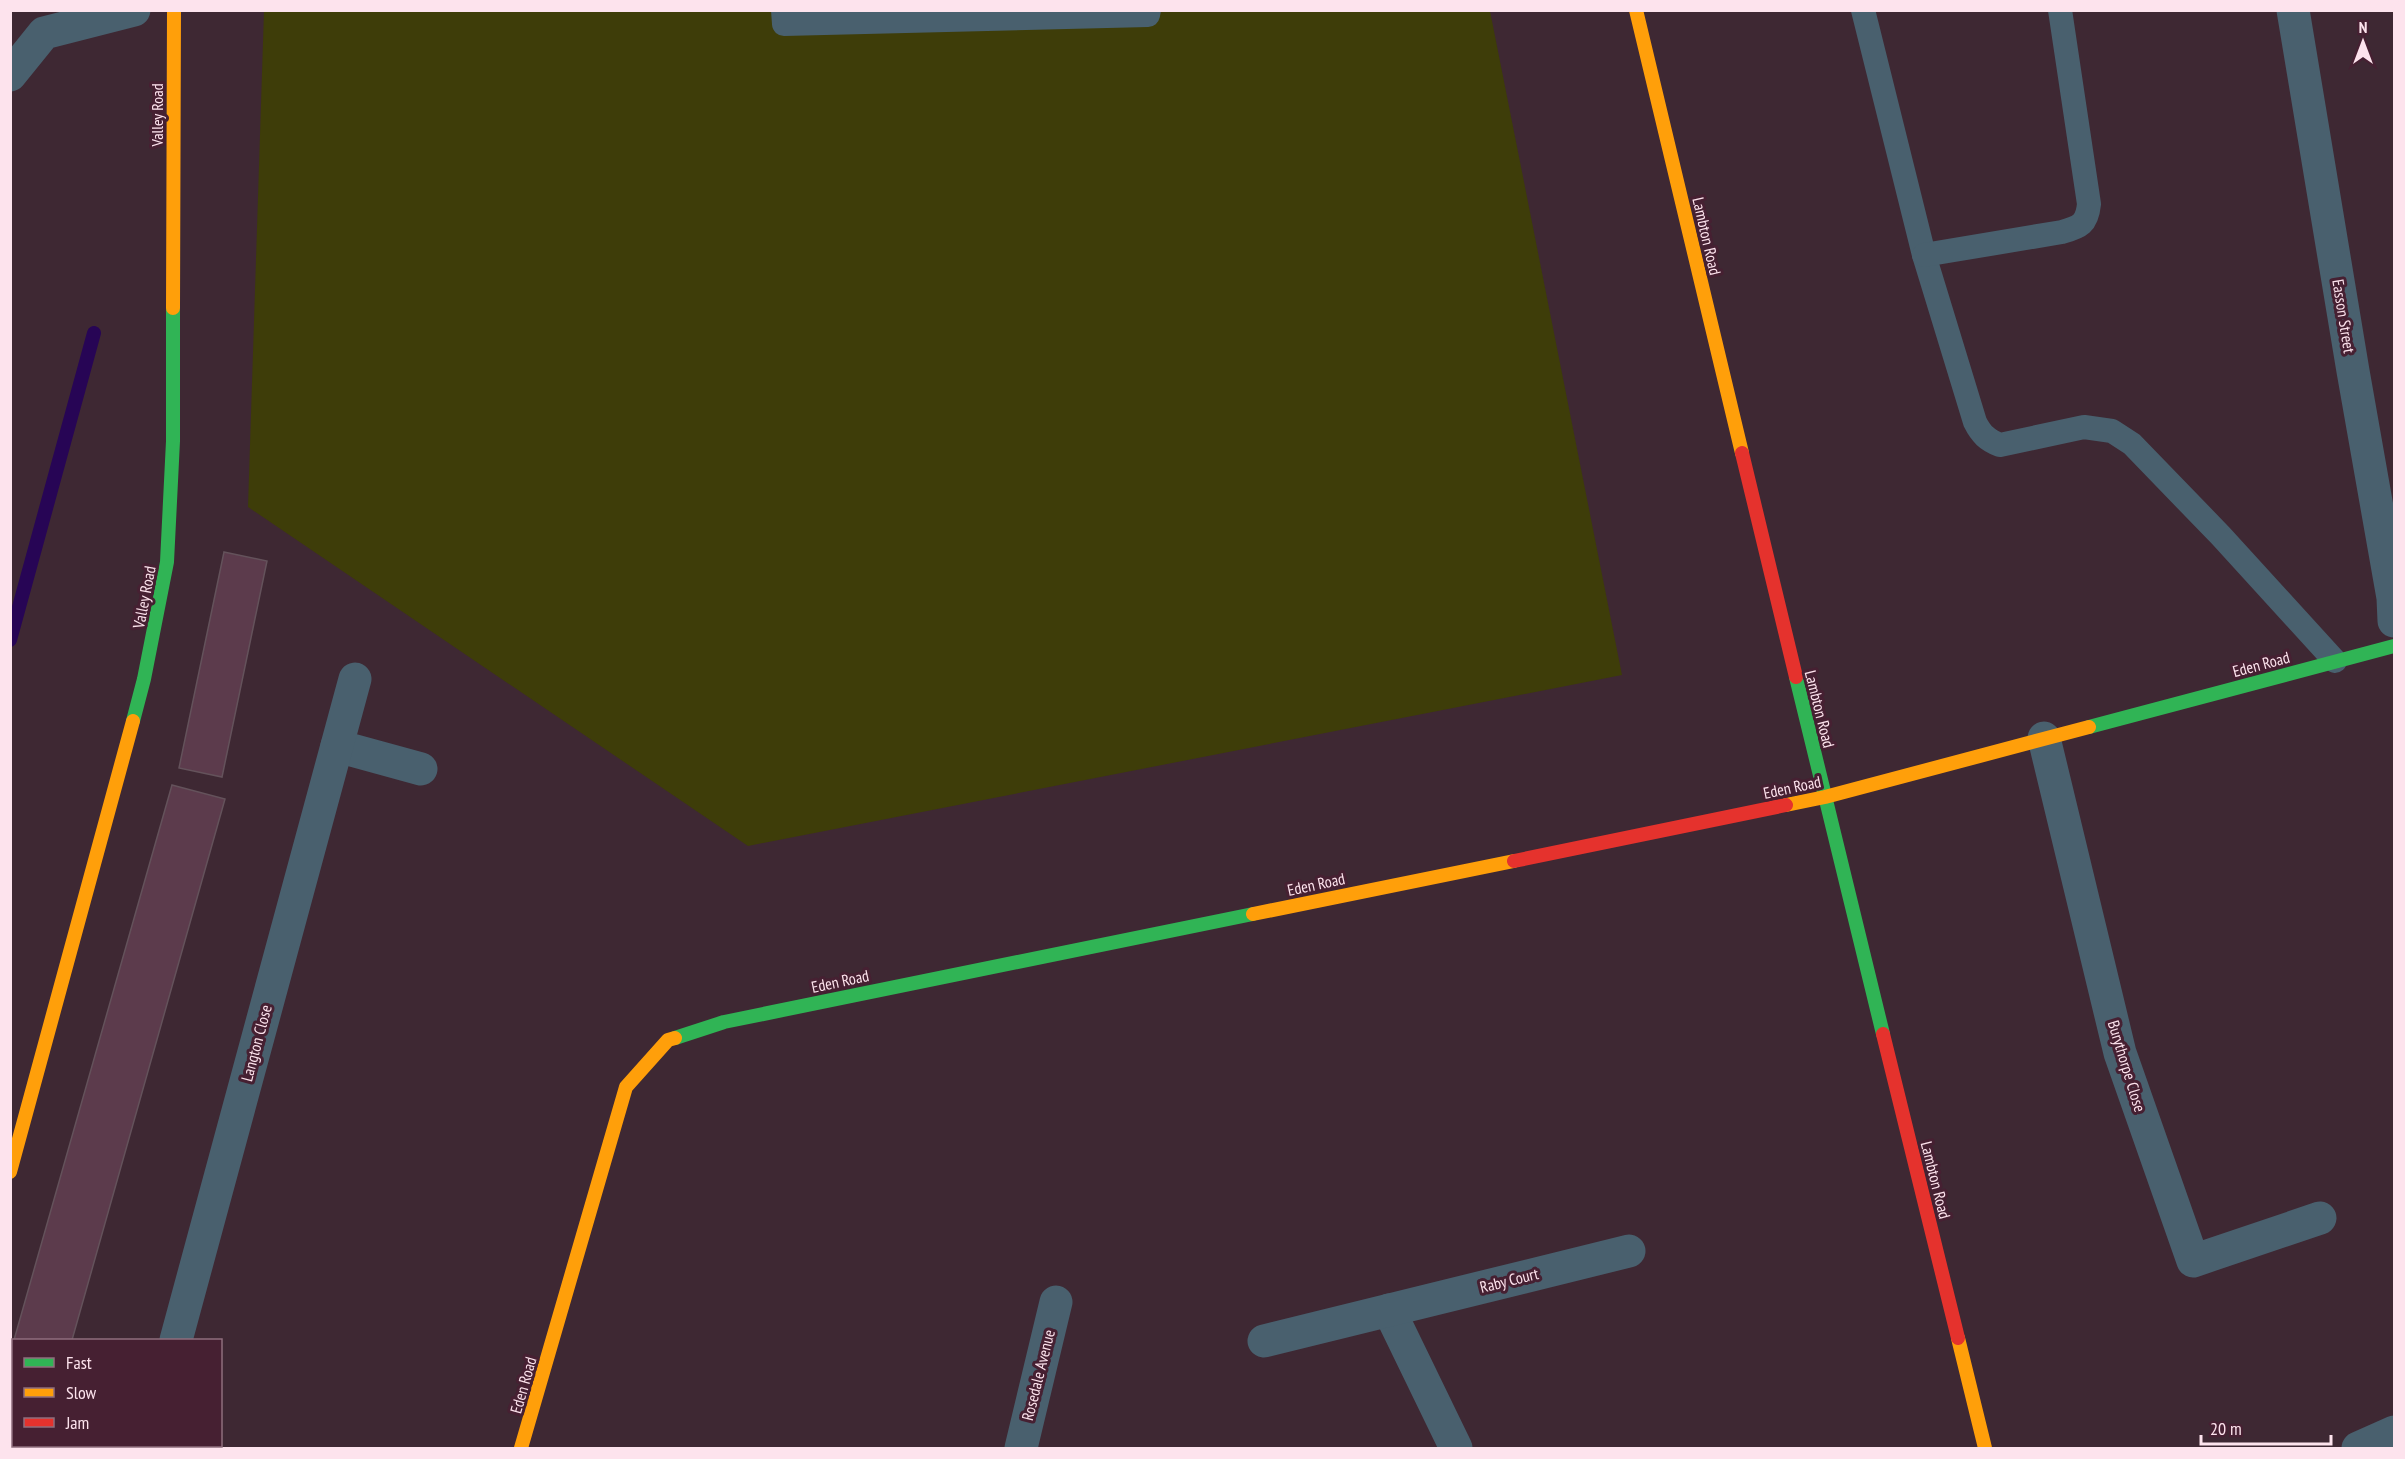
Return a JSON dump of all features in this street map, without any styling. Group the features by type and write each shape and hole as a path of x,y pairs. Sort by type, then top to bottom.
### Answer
{"street":[{"path":"10,75 44,33 134,10"},
{"name":"Valley Road","path":"10,1172 144,679 167,562 173,441 174,10"},
{"name":"Lambton Road","path":"1636,10 1825,797 1985,1449"},
{"name":"Easson Street","path":"2293,10 2393,597 2394,621"},
{"name":"Eden Road","path":"521,1449 626,1087 668,1040 724,1022 1825,797 2394,646"},
{"name":"Langton Close","path":"177,1339 355,679"},
{"name":"Burythorpe Close","path":"2044,738 2120,1053 2193,1261 2320,1218"},
{"path":"337,746 421,769"},
{"name":"Raby Court","path":"1264,1341 1629,1251"},
{"name":"Rosedale Avenue","path":"1021,1449 1056,1302"},
{"path":"1389,1310 1456,1449"},
{"path":"2358,1449 2394,1432"}],"lane":[{"path":"783,10 784,24 1148,15 1149,10"},
{"path":"1863,10 1924,255 1975,422 1989,441 2000,445 2084,428 2112,431 2132,444 2221,536 2335,662"},
{"path":"1924,255 2062,232 2078,228 2088,216 2089,204 2060,10"}],"shaded area":[{"path":"264,11 1490,11 1622,675 748,846 248,507"}],"building":[{"path":"224,552 267,561 222,777 179,768"},
{"path":"172,785 225,799 72,1339 14,1339"},
{"path":"12,1346 12,1447 41,1448 10,1448 10,1352"}],"waterway":[{"path":"10,640 94,333"}],"traffic: fast":[{"path":"133,721 144,679 167,562 173,441 173,308"},
{"path":"2089,727 2394,646"},
{"path":"1796,677 1883,1034"},
{"path":"675,1038 724,1022 1253,914"}],"traffic: slow":[{"path":"173,308 174,10"},
{"path":"1636,10 1742,453"},
{"path":"10,1172 133,721"},
{"path":"1786,805 1825,797 2089,727"},
{"path":"1253,914 1514,861"},
{"path":"521,1448 626,1087 668,1040 675,1038"},
{"path":"1958,1338 1985,1448"}],"traffic: jam":[{"path":"1742,453 1796,677"},
{"path":"1514,861 1786,805"},
{"path":"1883,1034 1958,1338"}]}
